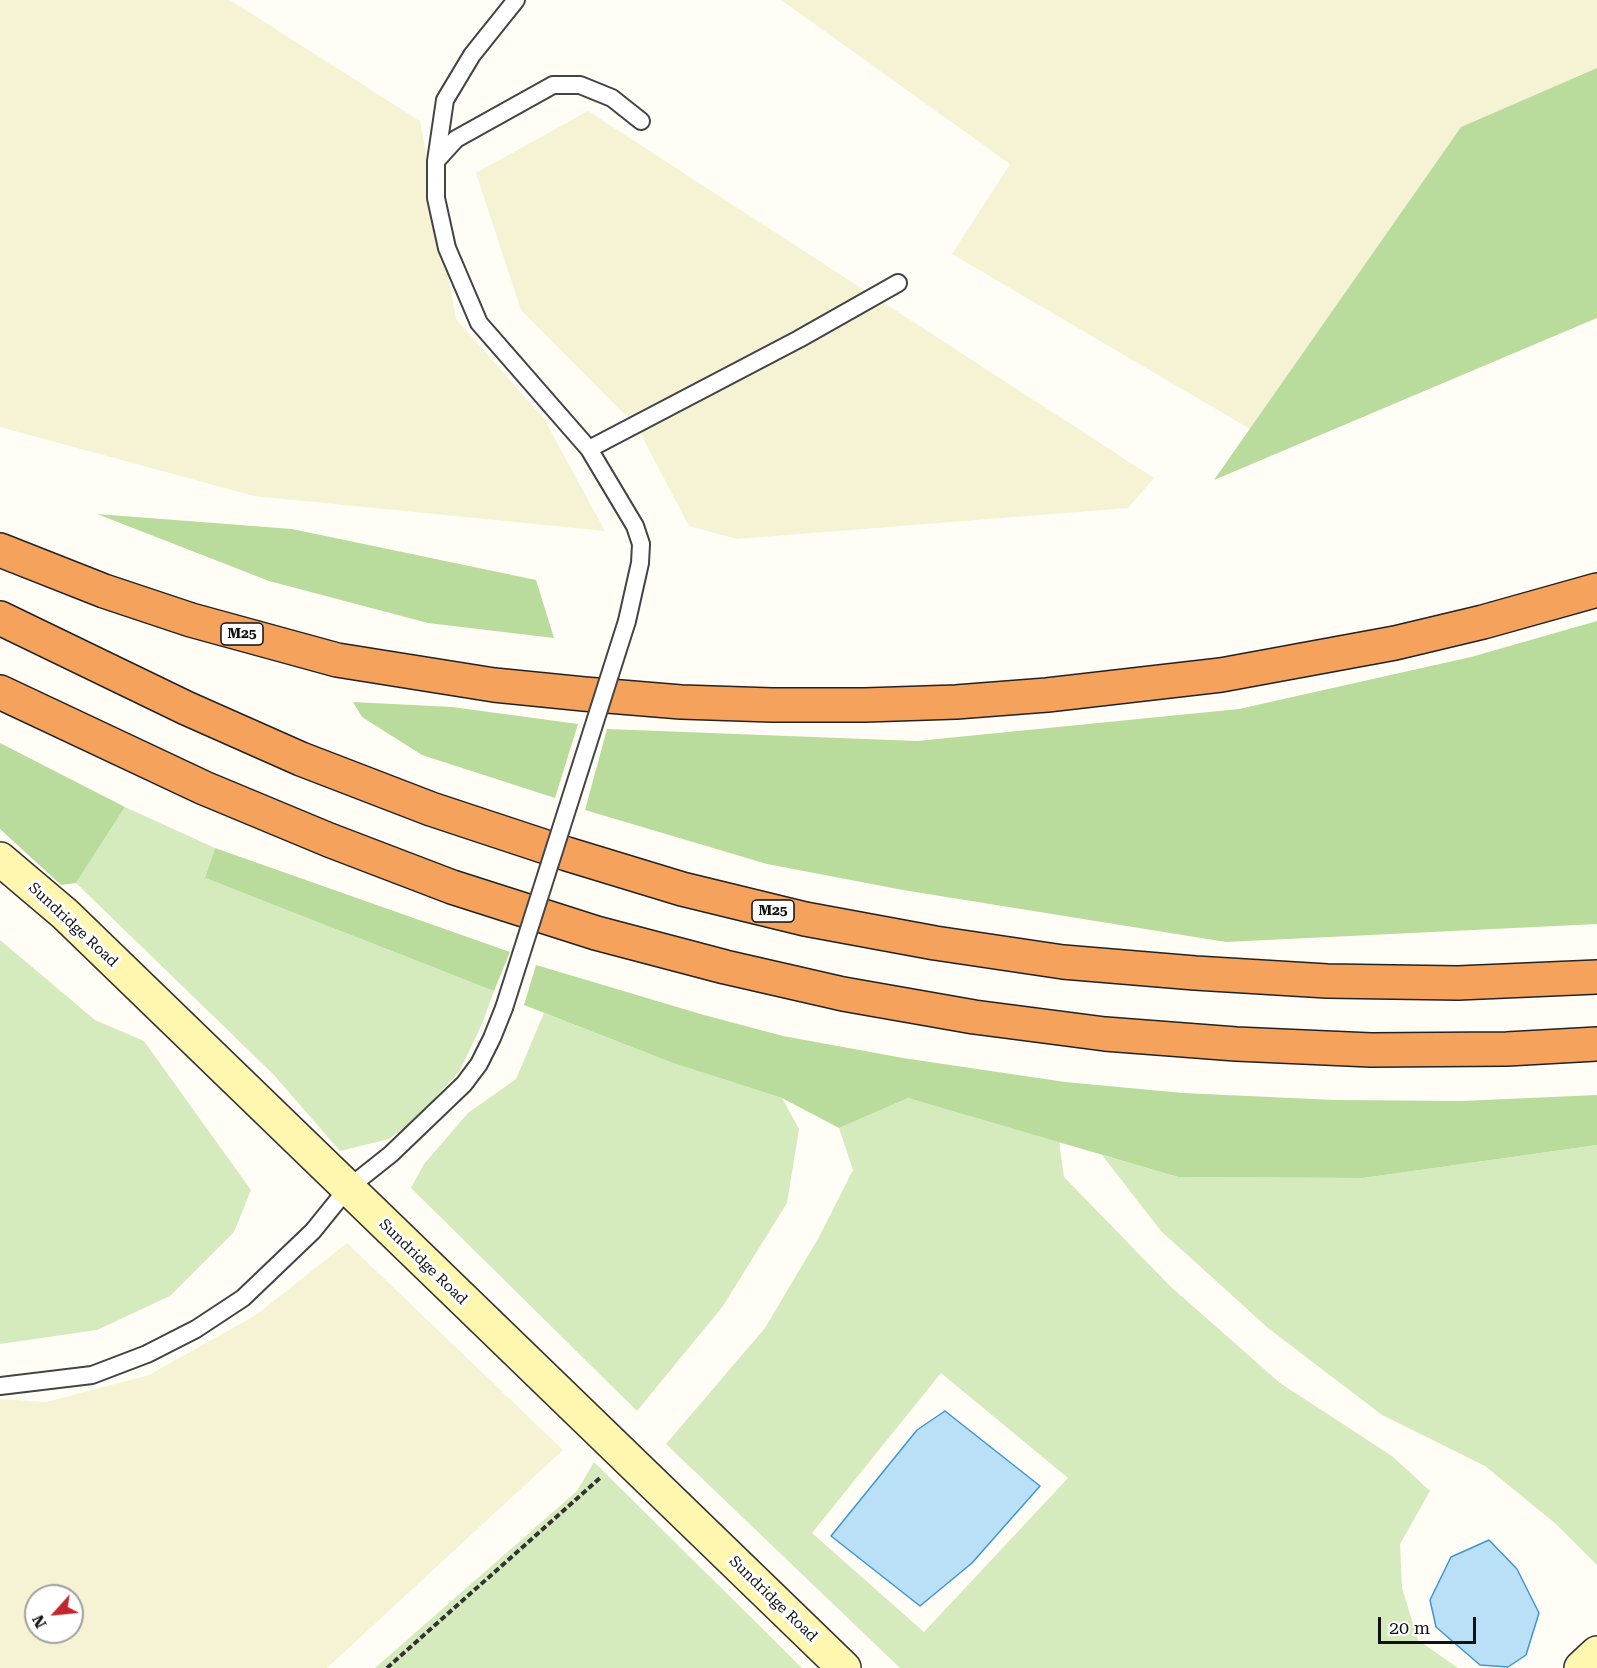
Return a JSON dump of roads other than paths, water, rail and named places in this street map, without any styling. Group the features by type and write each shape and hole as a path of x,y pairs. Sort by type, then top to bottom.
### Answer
{"highway":[{"name":"M25","path":"0,550 104,591 191,620 337,660 494,685 681,702 772,705 956,702 1059,694 1221,675 1395,643 1484,622 1597,590"},
{"name":"M25","path":"0,618 186,708 291,754 431,808 567,854 682,889 805,919 935,943 1063,962 1195,973 1327,981 1458,983 1597,977"},
{"path":"0,692 204,788 329,840 452,887 597,933 725,967 843,994 974,1017 1105,1034 1236,1044 1371,1050 1507,1049 1597,1044"}],"main road":[{"name":"Sundridge Road","path":"0,859 65,914 844,1668"},
{"path":"1581,1668 1597,1653"}],"lane":[{"path":"0,1386 92,1375 147,1354 196,1329 243,1298 314,1232 347,1189 391,1154 464,1084 479,1064 504,1008 627,621 640,563 641,544 635,526 589,449 478,323 447,248 436,198 436,161 445,100 472,55 516,0"},
{"path":"436,161 456,139 553,85 580,86 612,98 641,122"},
{"path":"589,449 799,339 898,283"}],"water":[{"path":"945,1411 1040,1486 972,1563 920,1606 831,1536 917,1430"},
{"path":"1489,1540 1517,1569 1539,1613 1526,1655 1508,1667 1480,1665 1436,1627 1430,1600 1451,1557"}]}
